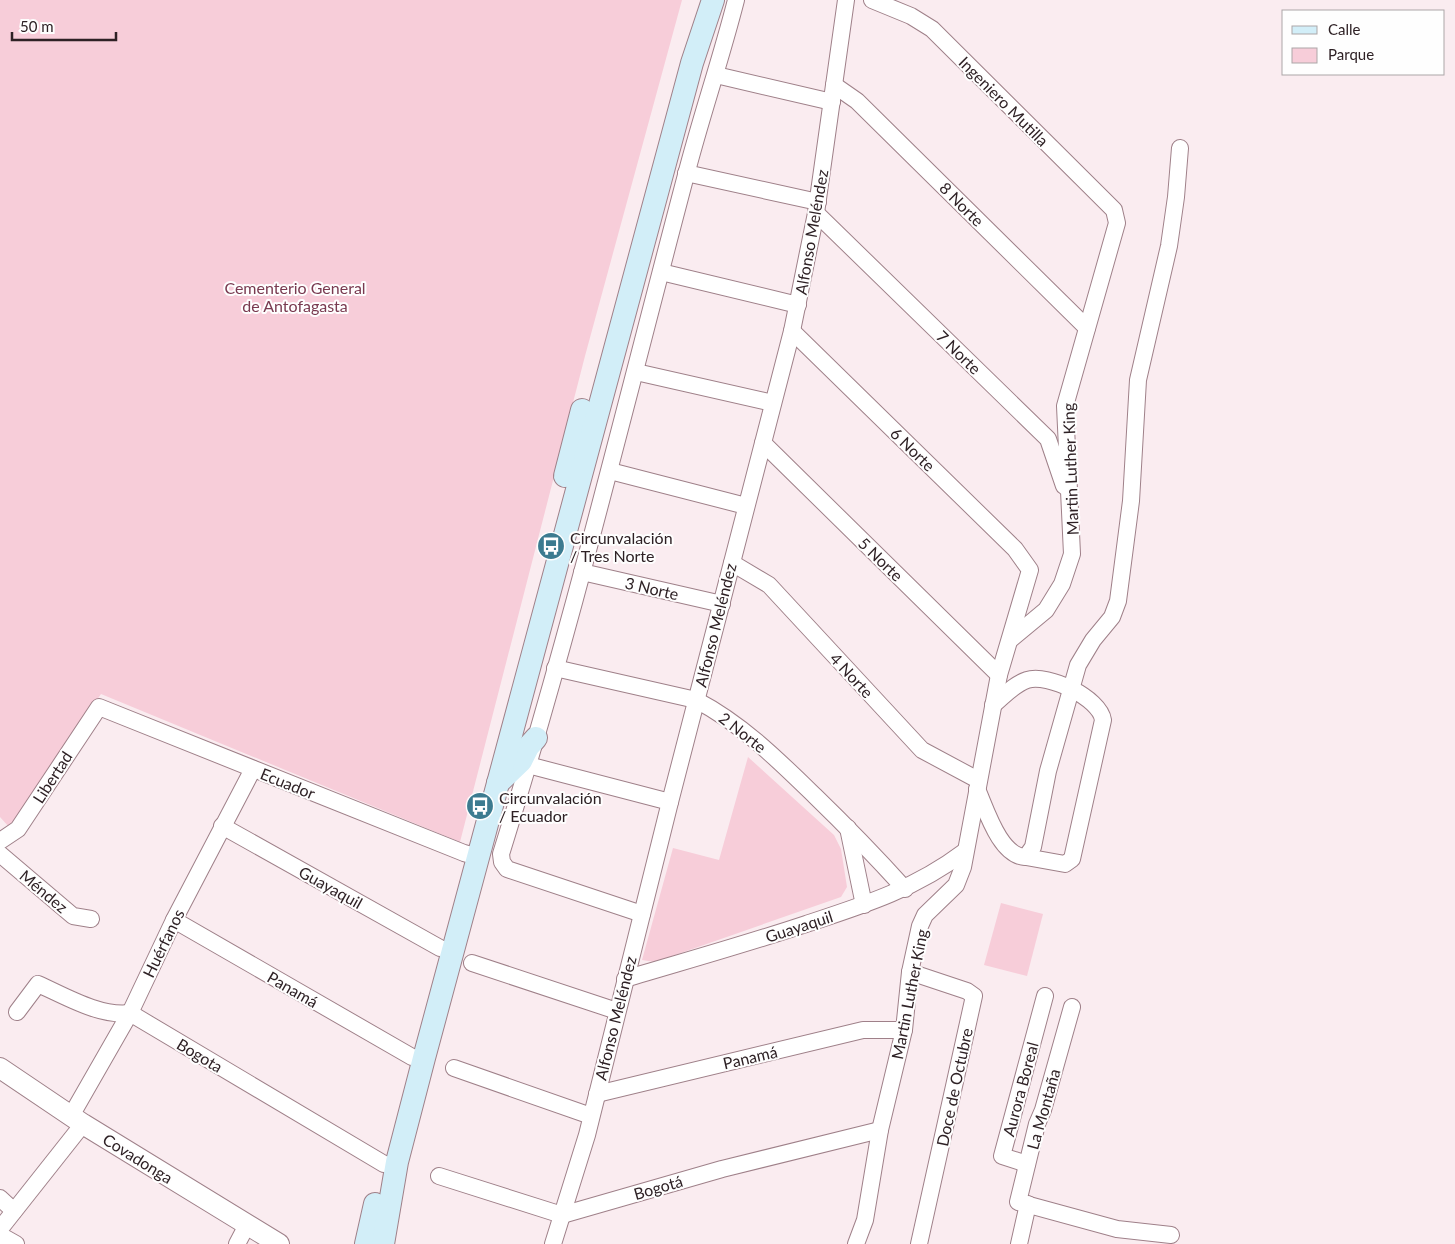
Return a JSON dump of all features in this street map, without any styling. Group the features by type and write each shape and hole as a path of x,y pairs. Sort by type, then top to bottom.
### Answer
{"main road":[{"path":"383,1244 397,1162 471,855 581,444 696,0"},
{"path":"366,1244 384,1164 440,948 471,855 498,784 581,444 692,63 713,0"},
{"path":"498,784 521,761 528,747 536,738"}],"street":[{"path":"642,914 507,869 502,862 501,854 536,738 610,471 686,173 716,75 736,0"},
{"name":"Alfonso Meléndez","path":"552,1244 591,1116 792,331 817,207 846,0"},
{"name":"Ingeniero Mutilla","path":"872,0 911,16 932,29 1114,210 1117,223"},
{"path":"716,75 832,102"},
{"name":"8 Norte","path":"834,85 857,101 1087,328"},
{"path":"1026,857 1033,847 1048,771 1078,665 1093,640 1112,617 1118,601 1132,501 1138,380 1169,246 1180,148"},
{"path":"686,173 817,207"},
{"name":"7 Norte","path":"817,207 1048,439 1071,509"},
{"name":"Martin Luther King","path":"1011,639 1046,610 1062,584 1072,554 1065,406 1117,223"},
{"path":"661,272 798,305"},
{"name":"6 Norte","path":"792,331 1015,549 1030,570"},
{"path":"636,372 773,403"},
{"name":"5 Norte","path":"763,443 999,675"},
{"path":"581,444 614,453"},
{"path":"610,471 746,506"},
{"name":"4 Norte","path":"732,563 769,585 922,750 977,784"},
{"name":"Martin Luther King","path":"856,1244 865,1220 880,1130 904,1030 910,972 923,920 925,915 956,885 963,867 964,852 999,675 1030,570"},
{"name":"3 Norte","path":"582,572 722,604"},
{"name":"2 Norte","path":"555,668 696,700 716,710 785,765 905,889"},
{"path":"977,784 1002,843 1009,851 1019,857 1065,864 1070,862 1073,856 1103,720 1098,708 1089,700 1071,690 1041,678 1016,685 993,705"},
{"name":"Ecuador","path":"98,707 471,855"},
{"name":"Libertad","path":"0,841 18,829 98,707"},
{"path":"528,765 670,802"},
{"name":"Huérfanos","path":"0,1229 77,1120 174,920 253,769"},
{"name":"Guayaquil","path":"222,826 440,948"},
{"path":"848,828 864,905"},
{"name":"Guayaquil","path":"625,979 864,905 905,889 928,877 964,852"},
{"name":"Méndez","path":"0,854 73,916 91,919"},
{"name":"Panamá","path":"174,920 412,1057"},
{"path":"472,963 617,1011"},
{"name":"Doce de Octubre","path":"910,972 968,991 974,996 919,1244"},
{"name":"Bogota","path":"17,1012 38,984 81,1003 118,1015 130,1013 384,1164"},
{"name":"Aurora Boreal","path":"1028,1164 1002,1156 1045,996"},
{"name":"La Montaña","path":"1028,1204 1018,1202 1072,1007"},
{"name":"Panamá","path":"596,1094 863,1030 904,1030"},
{"name":"Covadonga","path":"0,1068 77,1120 279,1244"},
{"path":"454,1068 591,1116"},
{"name":"Bogotá","path":"562,1215 722,1169 880,1130"},
{"path":"439,1176 562,1215"},
{"path":"0,1198 14,1211"},
{"path":"1019,1244 1028,1204 1117,1228 1171,1235"},
{"path":"237,1244 247,1225"},
{"path":"0,1236 16,1244"}],"green space":[{"name":"Cementerio General de Antofagasta","path":"0,0 682,0 585,356 460,842 101,694 9,827 0,817"},
{"path":"748,757 834,835 841,849 847,887 841,897 655,962 642,960 673,848 719,860"},
{"path":"1001,903 1043,914 1027,976 984,965"}],"place":[{"name":"Circunvalación / Tres Norte","path":"551,546"},
{"name":"Circunvalación / Ecuador","path":"480,806"}]}
